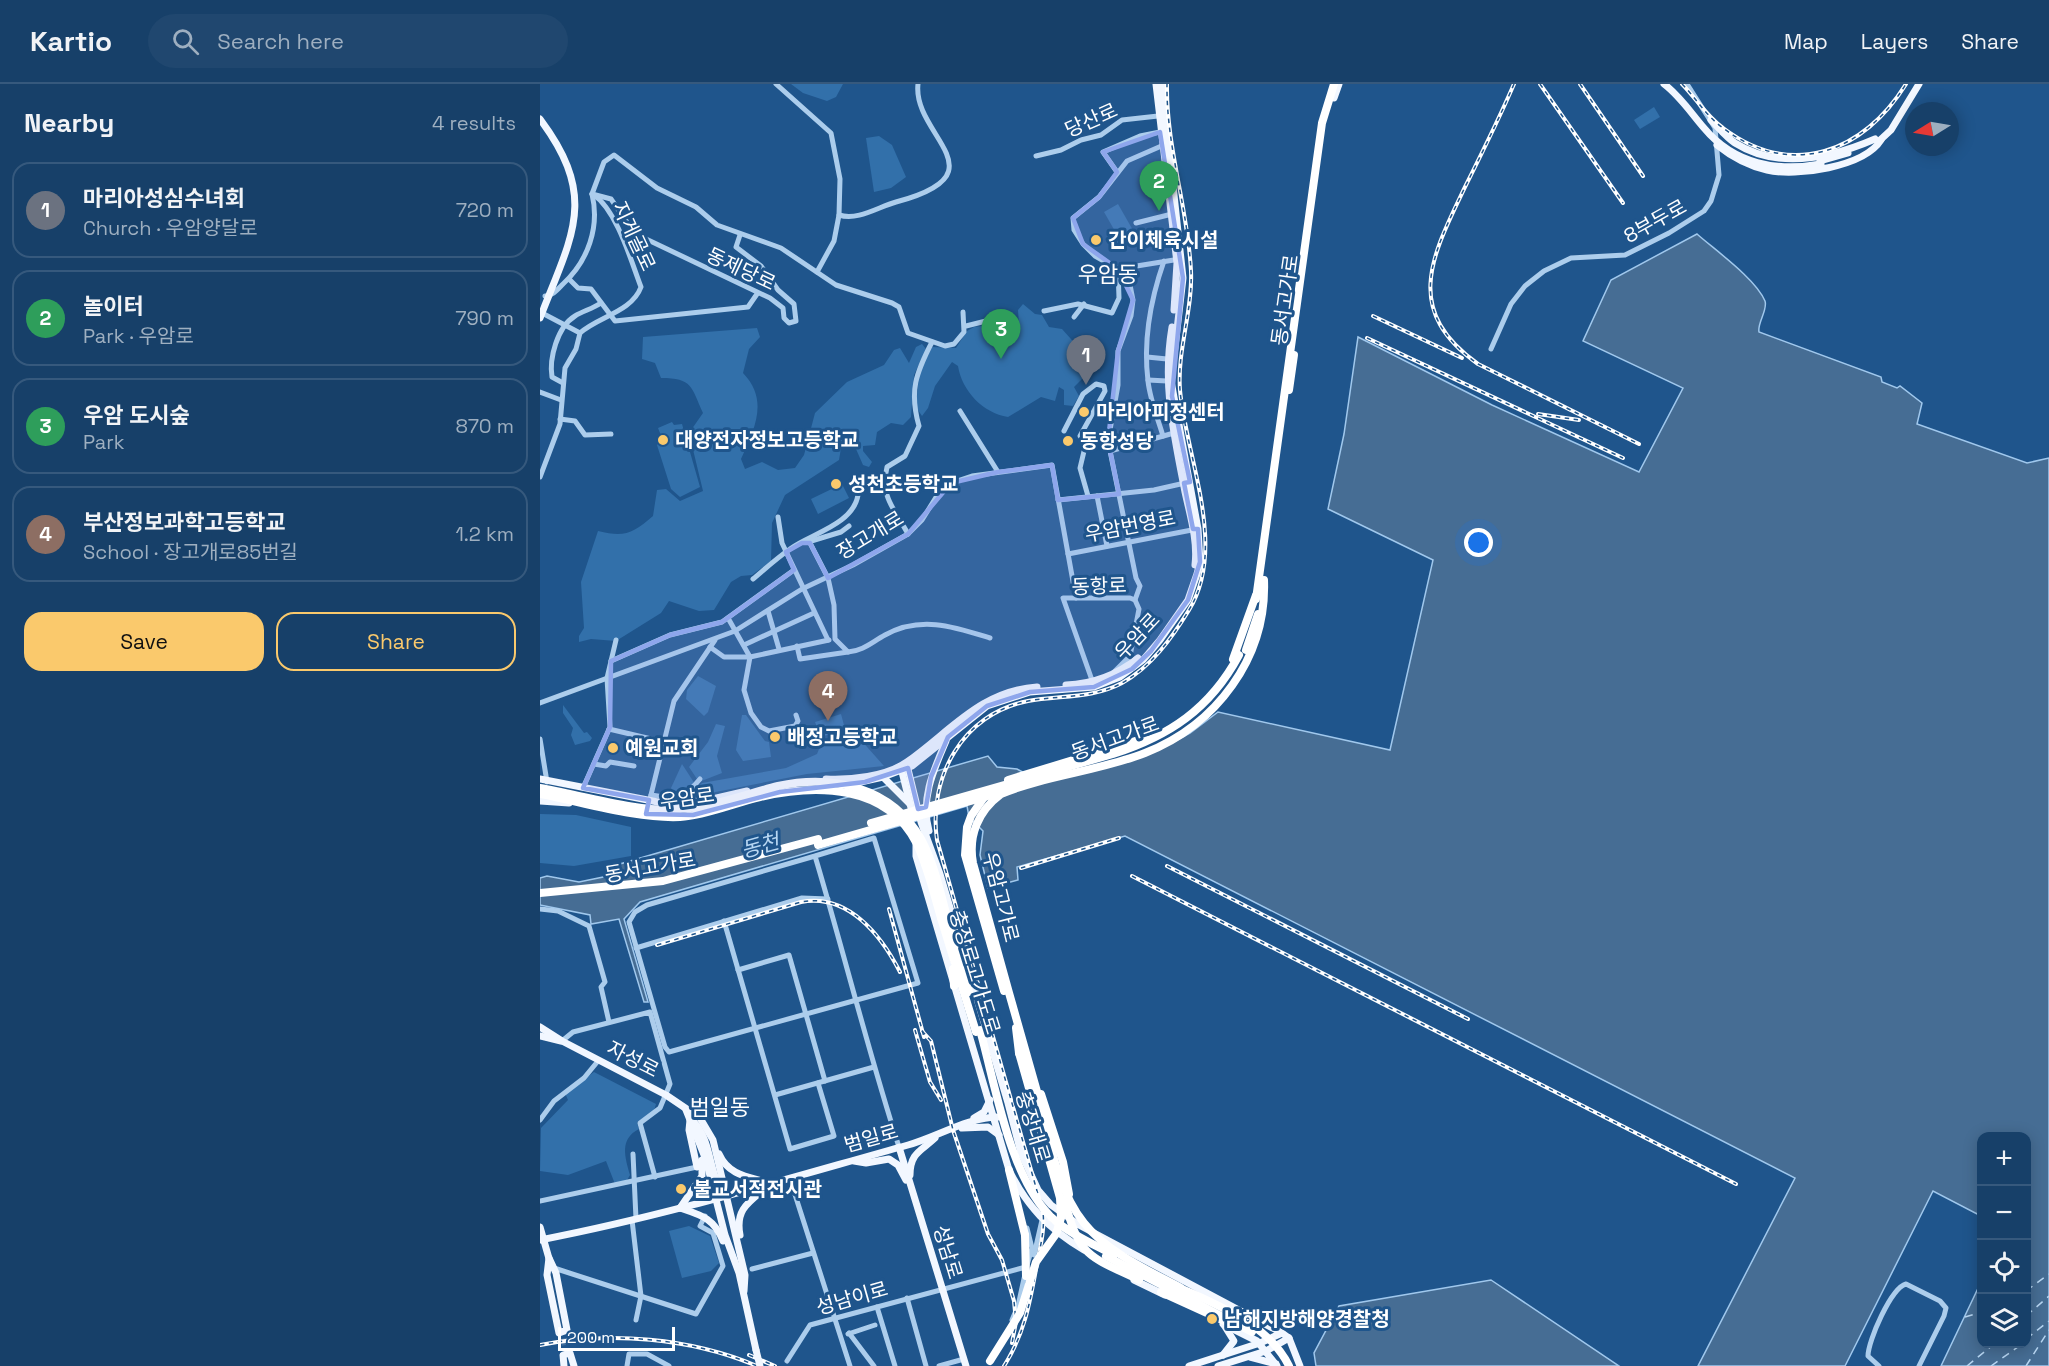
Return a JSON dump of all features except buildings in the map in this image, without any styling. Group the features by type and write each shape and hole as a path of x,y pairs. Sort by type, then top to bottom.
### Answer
{"highway":[{"name":"동서고가로","path":"540,895 663,880 714,869 1113,754 1149,741 1183,723 1217,690 1242,648 1252,617 1322,123 1334,84"},
{"name":"동서고가로","path":"540,895 614,892 694,877 829,842 1144,749 1187,726 1222,693 1249,644 1264,580 1324,136 1333,100"},
{"name":"우암고가로","path":"1238,1321 1217,1319 1161,1292 1094,1259 1080,1244 1072,1227 972,863 972,844 976,824 990,804 1001,794 1143,754 1179,736 1208,714 1231,688 1249,657 1265,597 1264,580"},
{"name":"우암고가로","path":"1181,1288 1112,1249 1095,1235 1074,1209 1062,1180 968,867 965,846 971,816 982,800 1005,782 1157,734 1185,717 1209,694 1231,664 1256,595"},
{"name":"충장로고가도로","path":"542,791 673,817 693,815 797,789 829,788 855,793 888,810 916,842 944,917 953,934 1016,1175 1030,1200 1049,1222 1159,1285 1238,1321"},
{"name":"충장로고가도로","path":"944,917 951,951 1017,1161 1033,1196 1052,1218 1068,1229 1117,1257 1181,1288 1271,1340 1284,1366"},
{"path":"953,934 971,981"},
{"path":"951,951 954,986"},
{"path":"1017,1028 1055,1136 1072,1206 1094,1231"},
{"path":"986,1366 1015,1324 1033,1269 1054,1240 1061,1218 1060,1198 1019,1053 1017,1028"},
{"path":"986,1366 1014,1317 1021,1300 1027,1271 1025,1235 1009,1170"}],"main road":[{"name":"우암로","path":"1156,84 1158,116 1165,144 1179,259 1177,293 1167,359 1167,381 1174,433 1187,482"},
{"name":"우암로","path":"540,801 668,821 696,818 756,800 883,777 904,767 987,706 1030,692 1094,687 1132,669 1160,640 1188,600 1200,562 1171,381 1183,278 1172,214 1162,84"},
{"name":"동서고가로","path":"1333,100 1339,84"},
{"path":"1664,84 1686,105 1713,139 1749,161 1779,168 1820,163 1878,140"},
{"path":"1670,84 1709,128 1734,149 1774,163 1820,163"},
{"path":"1718,147 1759,168 1794,172 1826,168 1852,160 1872,149 1917,84"},
{"path":"540,119 565,156 572,176 575,202 569,239 546,296"},
{"path":"1711,120 1739,145 1763,156 1794,160 1845,150 1878,140"},
{"path":"540,126 564,164 572,202 566,240 541,313"},
{"path":"1718,147 1739,145"},
{"name":"우암로","path":"650,798 685,803 790,781 874,775 904,767 958,720 999,695 1026,688 1093,683 1112,675 1137,659 1153,642 1184,597 1195,562 1195,529"},
{"path":"921,822 931,777 948,736"},
{"name":"충장대로","path":"904,767 940,874 1008,1102 1020,1153 1037,1189 1051,1205 1079,1225 1094,1231 1289,1338"},
{"path":"883,777 910,804"},
{"name":"충장대로","path":"907,779 910,804 921,822 916,856 993,1109 1009,1170 1018,1188 1042,1220 1067,1239 1131,1278 1247,1334 1284,1366"},
{"path":"544,780 650,798"},
{"path":"542,791 625,806 645,819"},
{"path":"625,806 650,798"},
{"name":"자성로","path":"540,1027 562,1041 666,1095 688,1114 705,1140 719,1187 727,1197"},
{"name":"자성로","path":"540,1036 562,1041"},
{"path":"959,1128 984,1112 990,1100"},
{"path":"993,1109 1000,1109 1008,1102"},
{"path":"688,1114 697,1167"},
{"name":"자성로","path":"688,1114 700,1145 739,1273 760,1366"},
{"name":"자성로","path":"688,1114 700,1118 716,1150 745,1275 744,1291"},
{"path":"968,1123 995,1117 1012,1122"},
{"path":"959,1128 988,1127 1000,1136"},
{"name":"범일로","path":"715,1200 899,1148 959,1128"},
{"path":"910,1184 912,1158 918,1149 938,1135"},
{"path":"680,1208 702,1176 700,1145"},
{"name":"성남로","path":"899,1148 965,1363"},
{"path":"716,1150 726,1166 748,1179 771,1184"},
{"path":"851,1161 866,1163 889,1159 898,1165 903,1178 910,1184"},
{"path":"740,1250 739,1215 750,1199 771,1184"},
{"path":"542,1239 715,1200"},
{"path":"680,1208 705,1216 715,1225 739,1273"},
{"path":"540,1227 542,1239 554,1268 567,1330 559,1334 548,1275 549,1258"},
{"path":"549,1258 562,1328"},
{"path":"1222,1357 1234,1341 1223,1323"},
{"path":"1189,1366 1222,1357 1282,1333"},
{"path":"1218,1366 1266,1351 1289,1338 1300,1366"},
{"path":"564,1366 563,1355 570,1353 570,1363"},
{"path":"1248,1357 1284,1366"}],"street":[{"path":"776,84 831,133 840,179 839,215 834,241 817,272"},
{"path":"839,215 856,216 909,198 937,184 947,173 949,153 921,111 918,102 918,84"},
{"name":"8부두로","path":"1491,348 1511,304 1525,286 1544,271 1571,258 1625,255 1704,211 1711,201 1719,175 1718,147 1711,120 1687,84"},
{"name":"당산로","path":"1036,156 1061,150 1081,140 1101,135 1122,120 1158,116"},
{"path":"1117,172 1103,152 1140,136 1161,132"},
{"path":"1135,600 1140,586 1128,542 1108,441 1118,385 1118,351 1131,316 1133,300 1130,285 1119,269 1095,256 1083,244 1074,230 1073,218 1099,197 1127,161 1165,144"},
{"path":"546,296 569,279 590,244 596,209 592,194 604,162 614,155 657,188 696,207 717,225 740,235"},
{"name":"동제당로","path":"592,194 611,199 633,231 646,239 778,303 789,322 796,321 794,304 778,290 761,266 736,247 740,235 781,248 836,285 898,307 908,333 932,342"},
{"name":"지게골로","path":"580,333 610,316 638,296 641,287 603,201 592,194"},
{"path":"1136,223 1172,214"},
{"path":"1119,269 1179,259"},
{"path":"1163,436 1148,380 1147,357 1149,314 1164,261"},
{"path":"1044,311 1055,307 1084,304 1112,313 1119,297 1119,269"},
{"path":"569,279 578,288 591,289 615,321 748,307 757,294"},
{"path":"563,383 552,377 549,363 566,326 576,315 601,303"},
{"path":"1074,317 1084,304"},
{"path":"908,534 890,506 883,481 886,467 904,456 918,426 914,408 916,374 932,342 954,344 959,341 966,326 963,312"},
{"path":"540,477 560,419 565,368 576,349 580,333 541,313"},
{"path":"966,326 990,320"},
{"path":"1147,357 1167,359"},
{"path":"1148,380 1167,381"},
{"path":"1064,431 1083,394 1096,384 1104,386 1105,391 1081,434 1085,447 1081,474 1088,496"},
{"path":"540,392 561,400"},
{"path":"960,411 998,472"},
{"path":"560,419 575,421 585,435 611,434"},
{"path":"1110,451 1174,433"},
{"name":"장고개로","path":"540,703 735,631 802,589 828,578 908,534 922,520 938,494 951,483 972,476 1052,465 1076,598"},
{"path":"1058,500 1154,490 1187,482"},
{"name":"장고개로","path":"753,579 786,552 808,542 838,522 857,500 858,495"},
{"path":"1097,496 1107,546"},
{"path":"778,517 782,543 828,640"},
{"path":"808,542 841,532 849,526"},
{"name":"우암번영로","path":"1068,554 1195,529"},
{"name":"장고개로","path":"808,542 828,578"},
{"path":"611,661 670,635 722,622 794,570"},
{"path":"828,578 834,605 835,639 848,652"},
{"name":"동항로","path":"1093,683 1063,598 1130,598 1135,600 1139,609 1130,656 1112,675"},
{"path":"768,611 778,649"},
{"path":"744,645 814,613"},
{"path":"728,618 750,657 745,698 751,713 761,727 775,730 795,726 798,721 796,715"},
{"path":"797,646 800,659 859,652 898,629 937,623 990,638"},
{"path":"710,647 724,657 750,657 778,649 835,639"},
{"path":"583,788 609,729 607,678 616,640"},
{"path":"645,819 674,701 715,640"},
{"path":"609,729 664,742"},
{"path":"540,739 544,780 542,791 550,802"},
{"path":"594,764 606,766 610,762 634,766"},
{"path":"650,798 678,797 689,791 700,779"},
{"path":"874,838 918,983 672,1052 667,1050 629,922 640,908 815,856 874,838"},
{"path":"815,856 899,1148"},
{"path":"636,948 802,898 828,900"},
{"path":"540,909 558,911 589,926 605,982 601,987 609,1022"},
{"path":"724,921 790,1149 834,1136 818,1083"},
{"path":"738,970 789,956 825,1081"},
{"path":"562,1041 573,1032 650,1012 670,1083 660,1108 640,1123 655,1177"},
{"path":"540,1120 554,1101 584,1078 598,1060"},
{"path":"775,1095 874,1067"},
{"path":"633,1154 634,1220 640,1296 636,1320"},
{"path":"540,1201 697,1167"},
{"path":"790,1179 850,1366"},
{"path":"986,1366 1018,1306 1032,1248 1018,1188"},
{"path":"554,1268 696,1314 723,1266 713,1233 700,1226 705,1216"},
{"path":"986,1366 1016,1319 1023,1300 1042,1220"},
{"path":"752,1269 813,1253"},
{"name":"성남이로","path":"787,1361 808,1326 1026,1267"},
{"path":"1879,1366 1868,1356 1870,1341 1894,1293 1906,1284 1940,1301 1946,1308 1919,1366"},
{"path":"908,1298 926,1366"},
{"path":"877,1307 895,1366"},
{"path":"841,1336 875,1324"},
{"path":"849,1334 874,1366"},
{"path":"627,1366 629,1354 647,1354 669,1366"},
{"path":"939,1366 965,1363"}],"highlighted area":[{"path":"1160,132 1183,278 1172,396 1190,482 1184,483 1193,529 1198,529 1200,562 1188,600 1151,651 1132,669 1094,687 1030,692 987,706 948,737 931,777 926,807 918,809 908,768 865,782 780,792 693,815 646,814 649,800 583,788 610,727 611,661 670,635 722,622 794,570 786,552 802,543 810,543 828,578 908,534 951,483 998,472 1052,465 1058,500 1119,494 1108,441 1118,351 1133,300 1118,269 1083,244 1073,218 1099,197 1117,172 1103,152"}],"shaded area":[{"path":"791,84 843,84 836,97 827,101 803,93"},
{"path":"1654,107 1660,117 1640,129 1634,120"},
{"path":"879,136 892,145 906,177 891,188 874,192 866,138"},
{"path":"1118,204 1134,232 1120,240 1104,212"},
{"path":"1023,304 1035,314 1042,315 1049,327 1062,329 1079,348 1075,357 1086,371 1086,375 1074,387 1079,396 1073,406 1064,405 1064,390 1059,387 1055,401 1041,397 1008,417 999,415 982,406 975,399 964,384 958,366 952,362 935,386 928,408 922,416 916,407 919,374 932,347 956,348 967,331 974,327 998,324 999,329 1019,325 1018,310"},
{"path":"757,328 760,337 749,349 743,373 756,393 757,404 755,425 741,459 745,469 762,462 778,470 795,468 804,455 815,413 847,382 884,365 894,350 900,348 909,363 916,347 922,344 926,349 914,375 911,417 903,425 891,423 877,432 875,445 863,446 863,451 872,462 869,467 863,465 856,449 841,448 839,460 785,495 772,523 771,561 752,575 741,576 731,582 714,610 699,611 669,601 661,613 616,641 591,639 579,642 579,636 584,628 581,582 598,531 622,534 640,526 653,516 657,490 666,489 680,501 703,491 689,433 703,413 690,386 672,378 661,378 655,363 642,359 643,337"},
{"path":"672,422 674,425 682,424 700,487 680,497 671,489 657,445 662,438 658,428"},
{"path":"842,484 849,498 818,514 811,499"},
{"path":"698,676 716,686 708,712 704,716 686,699 687,690"},
{"path":"563,705 584,733 587,732 592,738 590,741 575,745 571,735 573,728 563,713"},
{"path":"841,714 845,729 821,737 815,722"},
{"path":"742,715 746,715 765,741 769,742 771,757 743,761 736,750"},
{"path":"716,724 725,726 717,756 722,773 699,782 689,767 708,742"},
{"path":"847,733 860,739 884,766 807,774 685,798 702,783 786,768 817,754 819,749"},
{"path":"682,764 695,784 676,796 671,788"},
{"path":"540,814 576,815 631,827 631,856 574,866 540,863"},
{"path":"594,1072 656,1104 654,1111 637,1122 639,1129 628,1138 626,1143 625,1155 630,1175 626,1182 615,1184 606,1161 568,1175 540,1171 541,1128 568,1100 565,1093"},
{"path":"689,1226 710,1236 719,1263 711,1271 682,1278 669,1231"}],"water":[{"name":"동천","path":"1697,234 1744,274 1760,292 1766,305 1759,332 1881,377 1882,382 1897,388 1900,386 1922,403 1917,424 2027,463 2049,458 2049,1366 1941,1366 1977,1290 1977,1348 2031,1348 2031,1132 1977,1132 1977,1214 1933,1191 1845,1366 1698,1366 1795,1178 1125,836 1017,867 1018,880 988,888 980,855 983,831 969,817 967,806 640,902 624,919 648,1002 644,1002 619,919 591,924 590,915 540,905 540,878 547,876 579,882 608,876 620,864 988,756 997,767 1017,769 1043,783 1164,747 1190,733 1218,712 1390,750 1433,560 1328,509 1344,434 1358,337 1492,405 1639,472 1683,388 1583,341 1611,280"},
{"path":"1491,1280 1619,1366 1316,1366 1314,1353 1339,1306"}],"ferry route":[{"path":"2031,1287 2049,1274"},
{"path":"2031,1312 2049,1296"},
{"path":"1965,1317 1977,1313"},
{"path":"2031,1335 2049,1321"},
{"path":"2026,1366 2049,1330"},
{"path":"1967,1366 1989,1348"},
{"path":"1991,1366 2016,1348"}],"tunnel":[{"path":"562,1328 568,1358"}],"railway":[{"path":"1004,1366 1022,1329 1029,1304 1042,1238 1043,1212 937,840 938,794 944,772 954,752 968,734 985,719 1005,708 1028,701 1099,692 1122,683 1142,669 1175,631 1189,610 1200,585 1205,558 1205,530 1180,390 1191,271 1186,224 1170,131 1167,84"},
{"path":"1514,84 1442,236 1431,281 1432,302 1439,323 1454,344 1478,364 1639,444"},
{"path":"1540,84 1623,203"},
{"path":"1580,84 1643,176"},
{"path":"1682,84 1717,123 1749,144 1775,153 1800,155 1825,151 1848,142 1869,127 1889,108 1906,84"},
{"path":"1373,316 1462,358"},
{"path":"1367,338 1623,458"},
{"path":"1538,414 1579,420"},
{"path":"1021,868 1119,838"},
{"path":"1167,866 1468,1019"},
{"path":"1132,876 1736,1184"},
{"path":"657,945 801,902 818,901 848,910 861,920 883,944 900,972"},
{"path":"889,909 924,1037"},
{"path":"915,1030 930,1082 941,1100"},
{"path":"922,1031 931,1041 953,1130 988,1234 1002,1260 1014,1301 1016,1322 1012,1343"},
{"path":"540,1345 594,1338 650,1340 705,1349 757,1366"},
{"path":"749,1355 775,1366"}],"place":[{"name":"놀이터","path":"1159,211"},
{"name":"간이체육시설","path":"1096,240"},
{"name":"우암 도시숲","path":"1001,359"},
{"name":"마리아성심수녀회","path":"1086,385"},
{"name":"마리아피정센터","path":"1084,412"},
{"name":"대양전자정보고등학교","path":"663,440"},
{"name":"동항성당","path":"1068,441"},
{"name":"성천초등학교","path":"836,484"},
{"name":"부산정보과학고등학교","path":"828,721"},
{"name":"배정고등학교","path":"775,737"},
{"name":"예원교회","path":"613,748"},
{"name":"불교서적전시관","path":"681,1189"},
{"name":"남해지방해양경찰청","path":"1212,1319"}],"district":[{"name":"우암동","path":"1108,274"},
{"name":"범일동","path":"720,1107"}]}
